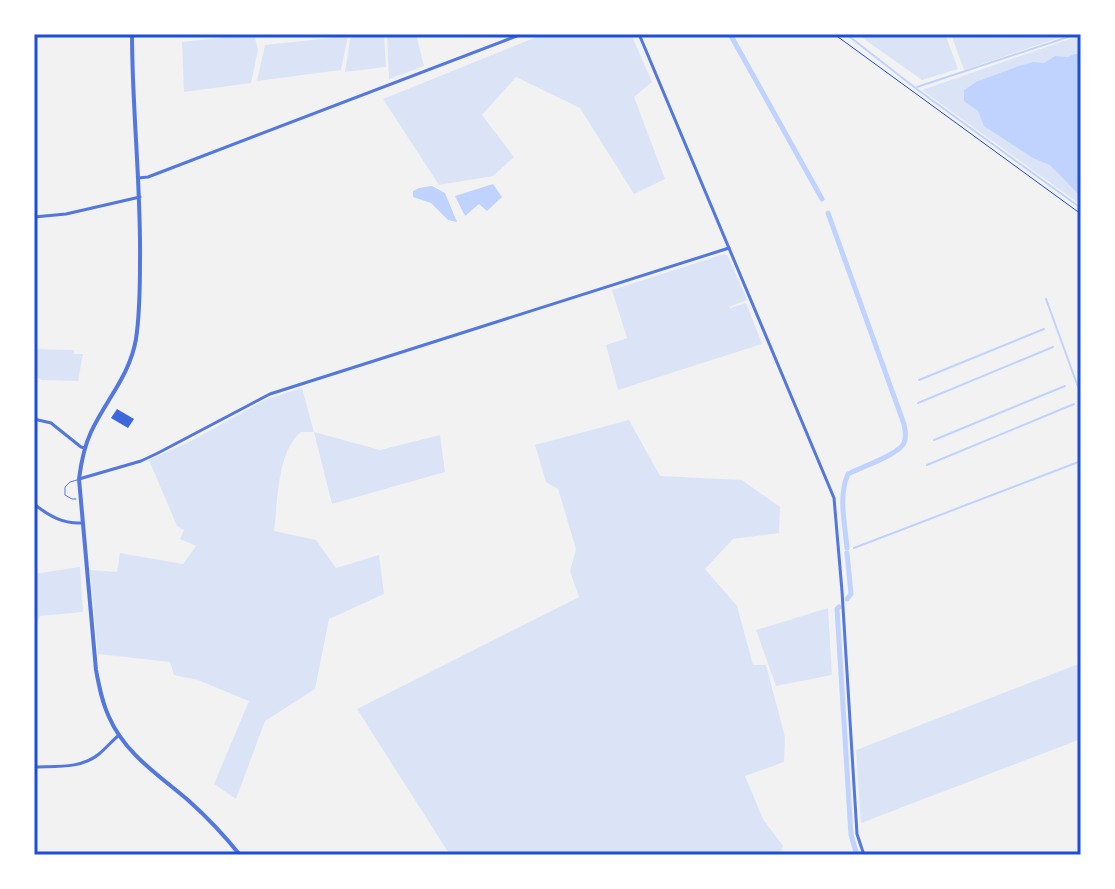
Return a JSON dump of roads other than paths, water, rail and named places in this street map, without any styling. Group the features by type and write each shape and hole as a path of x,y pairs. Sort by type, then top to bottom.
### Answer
{"street":[{"path":"132,34 132,84 140,197 139,314 134,352 85,448 79,479 96,670 106,710 119,735 136,756 207,817 240,855"},
{"path":"138,178 148,177 522,34"},
{"path":"639,34 834,498 857,834 864,855"},
{"path":"34,217 66,214 140,197"},
{"path":"79,479 141,461 270,394 729,248"},
{"path":"34,419 51,423 85,448"},
{"path":"34,504 56,519 82,523"},
{"path":"34,767 84,763 101,753 119,735"}],"lane":[{"path":"79,479 65,487 65,495 80,499"}],"water":[{"path":"1081,54 1081,197 1050,165 1033,158 984,126 978,111 964,101 964,90 976,82 1033,62 1044,63 1055,56"},
{"path":"493,184 502,197 487,211 479,204 465,216 455,196"},
{"path":"432,186 445,193 457,222 448,220 431,203 413,197 413,191"}],"waterway":[{"path":"730,34 822,199"},
{"path":"846,34 1081,208"},
{"path":"917,87 1077,34"},
{"path":"828,213 906,434 904,443 895,452 848,474 843,501 847,548"},
{"path":"1046,299 1081,395"},
{"path":"919,380 1044,329"},
{"path":"918,403 1053,347"},
{"path":"934,440 1065,386"},
{"path":"927,465 1074,404"},
{"path":"854,548 1081,461"},
{"path":"847,553 851,594 847,599"},
{"path":"839,607 851,835 857,855"}]}
